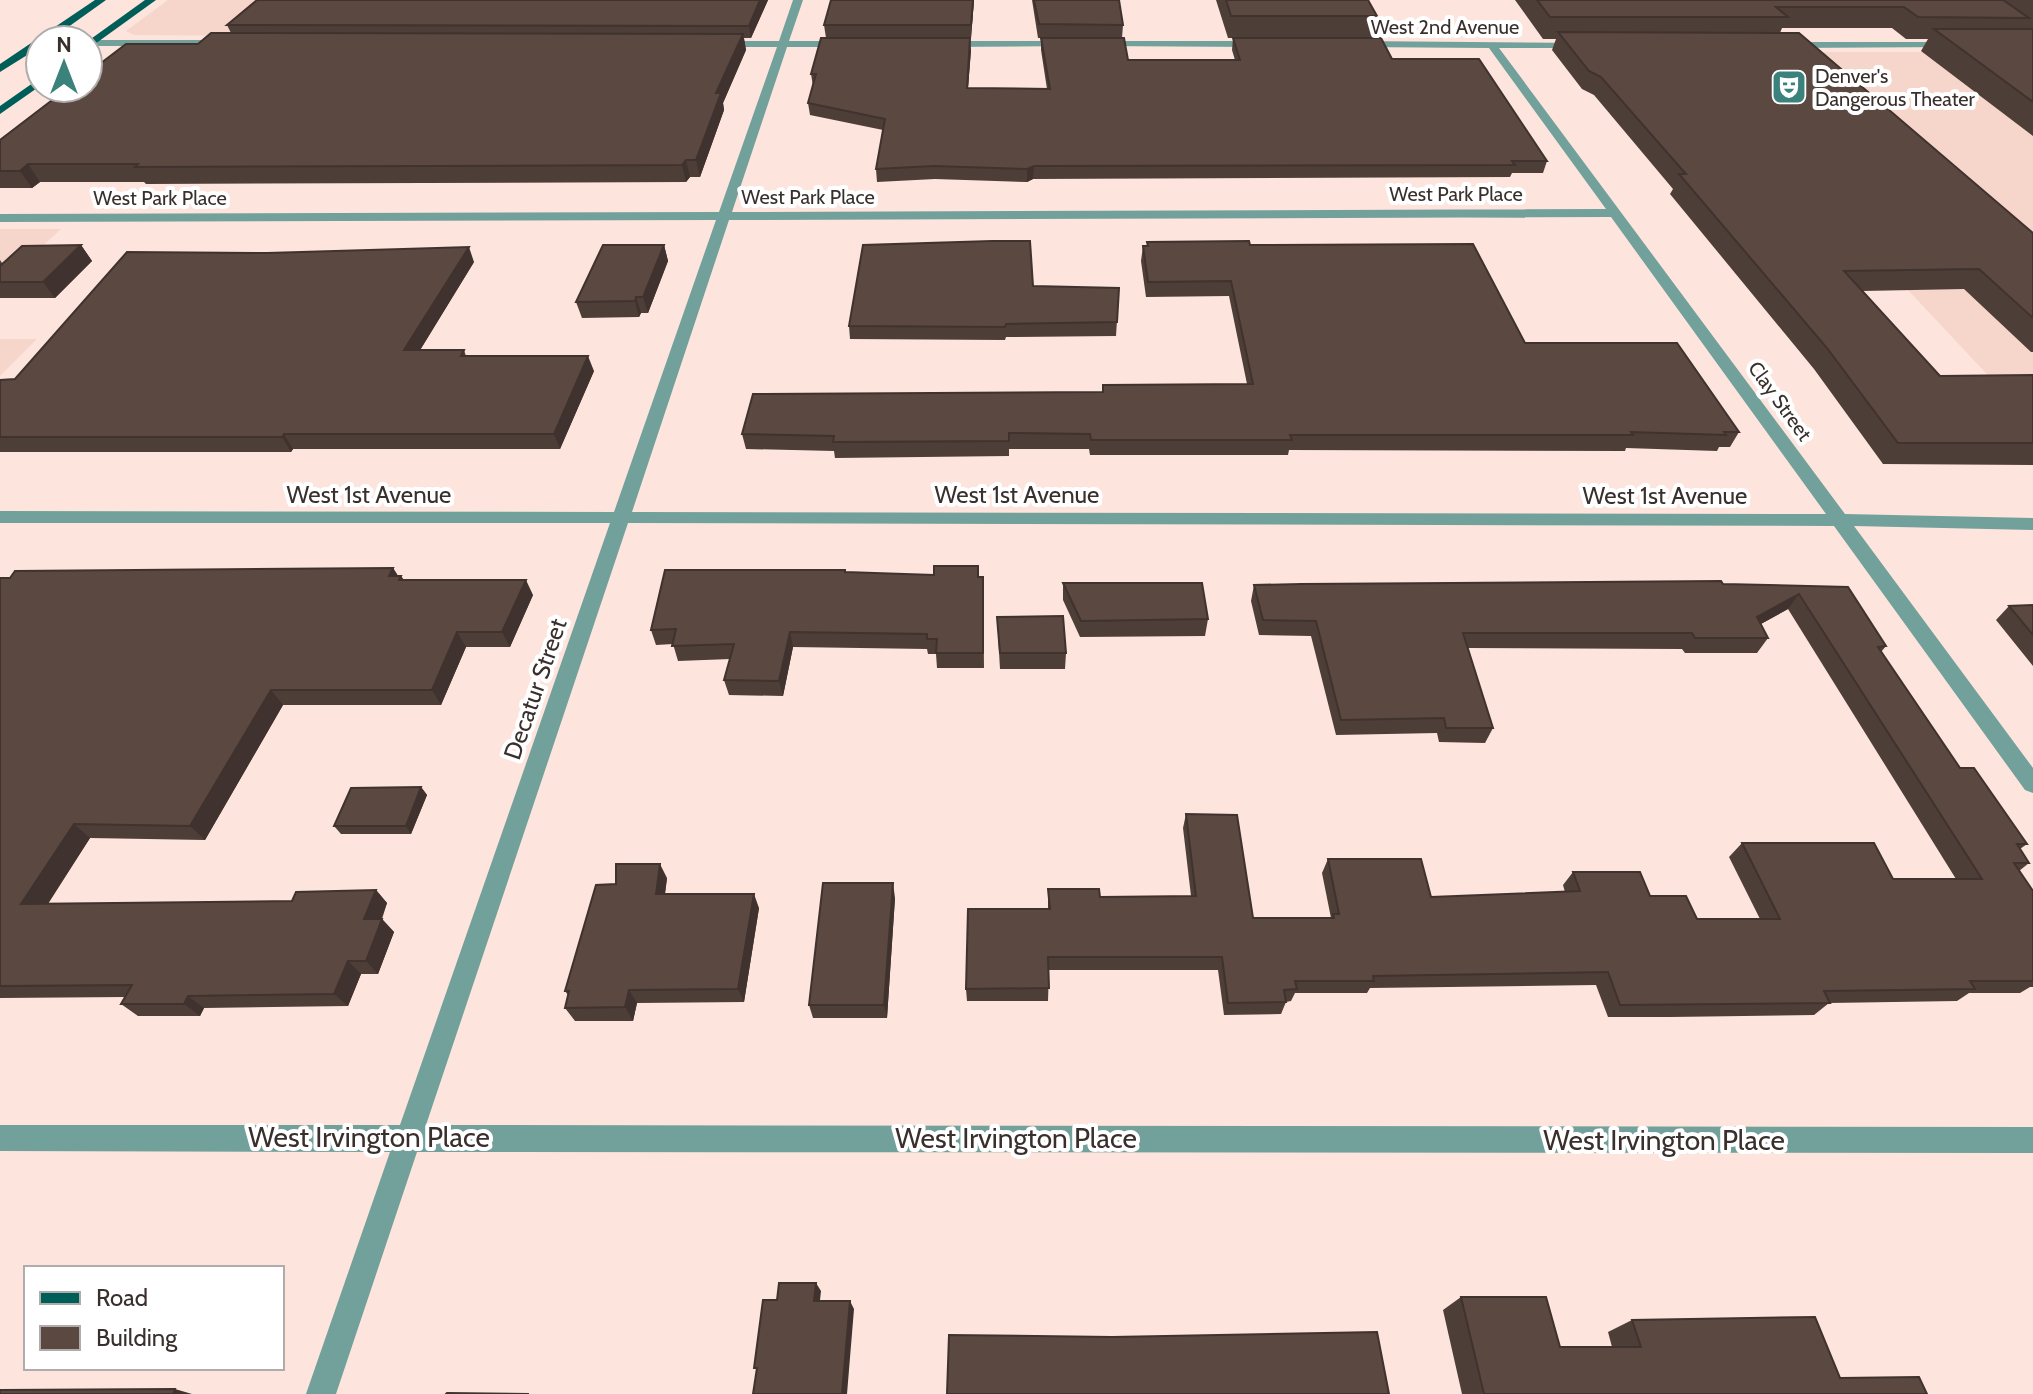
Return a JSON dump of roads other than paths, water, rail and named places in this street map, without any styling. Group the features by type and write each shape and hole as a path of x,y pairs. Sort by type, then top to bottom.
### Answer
{"main road":[{"path":"66,24 101,0"},
{"path":"104,33 151,0"},
{"path":"0,69 24,53"},
{"path":"0,111 24,93"}],"street":[{"name":"Decatur Street","path":"321,1394 798,0"},
{"path":"104,44 244,43"},
{"path":"709,44 861,44"},
{"path":"940,44 1271,44"},
{"name":"West 2nd Avenue","path":"1350,44 1597,45"},
{"name":"Clay Street","path":"1492,45 2033,784"},
{"path":"1778,45 1957,45"},
{"name":"West Park Place","path":"0,218 1615,213"},
{"name":"West 1st Avenue","path":"0,517 1743,518 2033,524"},
{"name":"West Irvington Place","path":"0,1138 2033,1140"}],"place":[{"name":"Denver's Dangerous Theater","path":"1789,87"}]}
